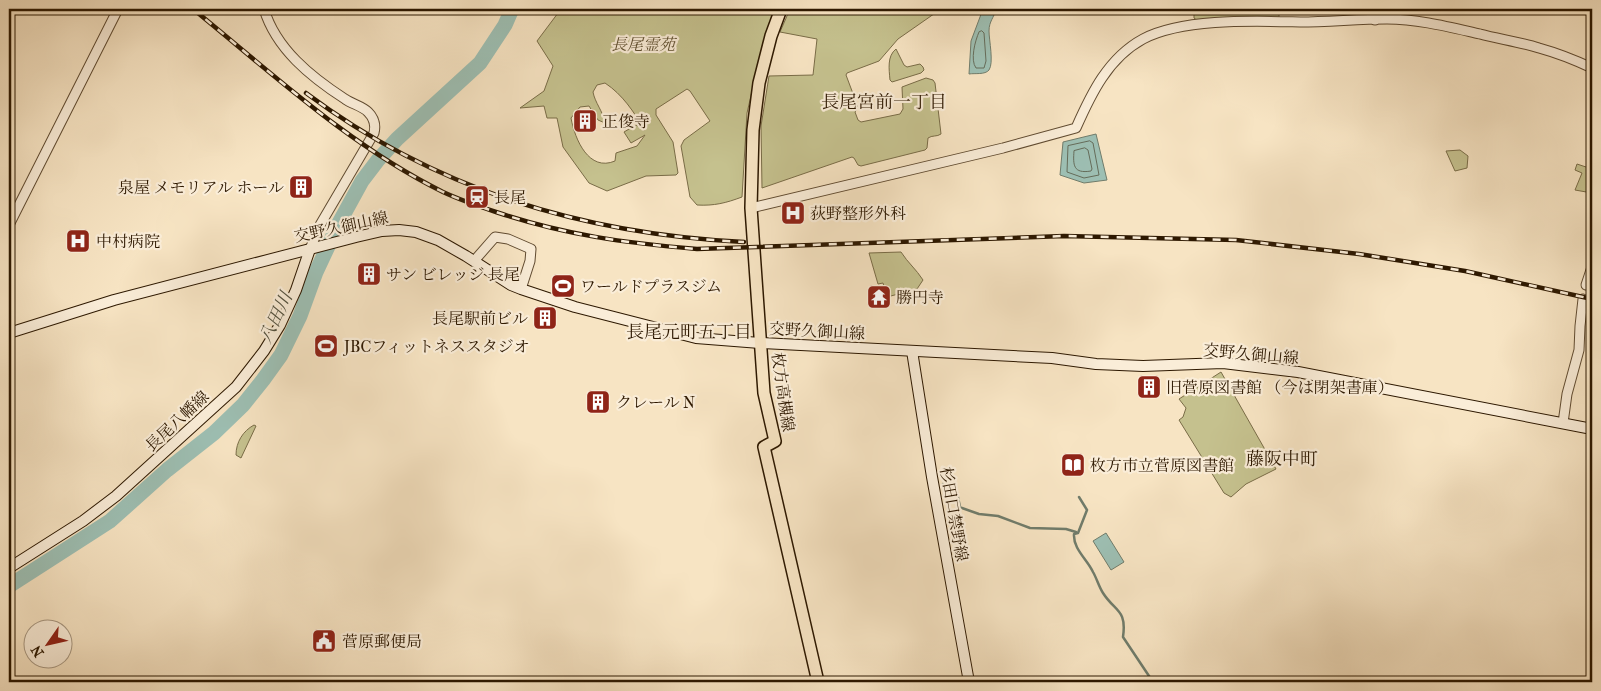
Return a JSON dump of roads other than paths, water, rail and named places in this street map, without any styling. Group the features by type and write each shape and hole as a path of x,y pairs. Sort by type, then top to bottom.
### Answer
{"main road":[{"name":"枚方高槻線","path":"782,9 771,36 759,83 753,130 751,208 764,393 775,441 764,447 818,682"},
{"name":"交野久御山線","path":"9,333 114,300 349,239 382,231 399,230 416,232 438,240 511,286 574,307 696,338 1052,358 1115,364 1233,364 1298,372 1592,429"},
{"name":"長尾八幡線","path":"9,568 84,522 236,387 264,351 280,325 296,290 310,249"},
{"name":"杉田口禁野線","path":"912,351 932,478 969,682"}],"street":[{"path":"9,225 118,9"},
{"path":"264,9 273,30 297,62 311,76 347,101 369,113 374,120 374,133 320,225 310,249"},
{"path":"1375,9 1375,20"},
{"path":"751,208 1003,148 1076,128 1091,94 1102,77 1127,50 1141,40 1166,30 1187,25 1261,21 1315,22 1386,19 1425,22 1538,47 1592,68"},
{"path":"474,261 496,237 513,240 531,248 530,261 521,289"},
{"path":"1586,285 1592,267"},
{"path":"1563,423 1567,394 1579,350 1583,299"}],"water":[{"path":"983,9 996,9 989,28 990,67 985,73 969,74 971,41"},
{"path":"1096,134 1107,180 1084,183 1060,175 1063,142"},
{"path":"1106,533 1124,562 1111,570 1093,541"}],"waterway":[{"name":"八田川","path":"9,586 110,521 167,470 214,433 243,405 281,355 300,316 316,272 339,223 362,181 397,139 480,63 505,25 512,9"},
{"path":"943,484 956,488 960,507 962,508 979,514 998,516 1030,528 1066,529 1076,532"},
{"path":"1079,497 1087,510 1078,533 1074,534 1074,539 1103,593 1122,616 1123,637 1153,682"}],"railway":[{"path":"193,9 313,108 409,174 469,203 546,227 620,241 697,249 1064,236 1236,240 1359,254 1465,271 1592,299"},
{"path":"306,93 356,127 407,156 459,181 513,201 569,217 626,229 684,237 744,242"}],"place":[{"name":"正俊寺","path":"585,121"},
{"name":"泉屋 メモリアル ホール","path":"301,187"},
{"name":"長尾","path":"477,197"},
{"name":"荻野整形外科","path":"793,213"},
{"name":"中村病院","path":"78,241"},
{"name":"サン ビレッジ 長尾","path":"369,274"},
{"name":"ワールドプラスジム","path":"563,286"},
{"name":"勝円寺","path":"879,297"},
{"name":"長尾駅前ビル","path":"545,318"},
{"name":"JBCフィットネススタジオ","path":"326,346"},
{"name":"旧菅原図書館 （今は閉架書庫）","path":"1149,387"},
{"name":"クレール N","path":"598,402"},
{"name":"枚方市立菅原図書館","path":"1073,465"},
{"name":"菅原郵便局","path":"324,641"}],"district":[{"name":"長尾宮前一丁目","path":"884,102"},
{"name":"長尾元町五丁目","path":"689,332"},
{"name":"藤阪中町","path":"1282,459"}],"park label":[{"name":"長尾霊苑","path":"643,44"}]}
